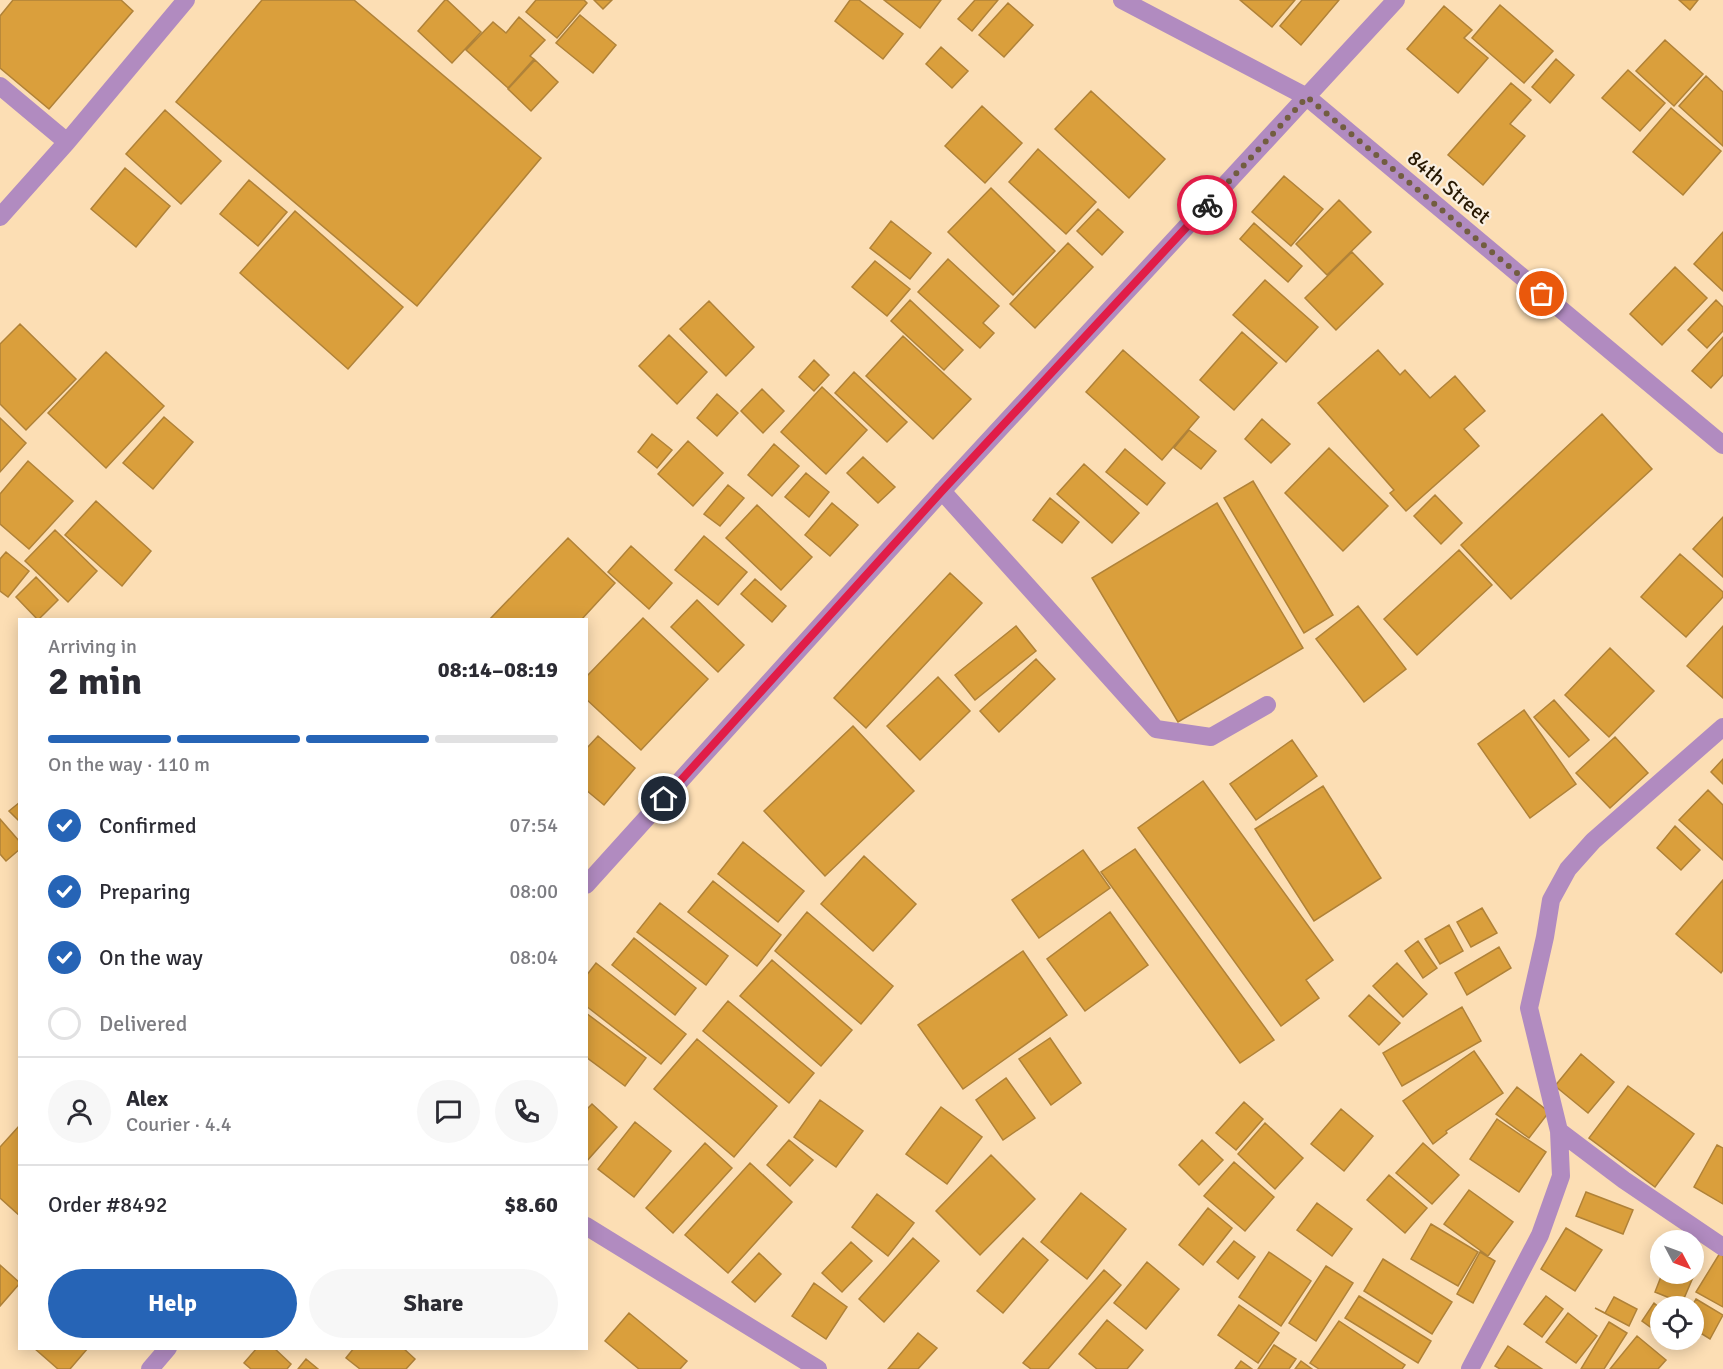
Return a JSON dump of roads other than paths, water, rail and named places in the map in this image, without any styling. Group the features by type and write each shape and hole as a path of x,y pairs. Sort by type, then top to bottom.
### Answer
{"street":[{"path":"0,217 67,142 186,0"},
{"name":"84th Street","path":"1122,0 1307,97 1723,445"},
{"path":"588,883 942,491 1396,0"},
{"path":"0,86 67,142"},
{"path":"942,491 1155,729 1211,737 1267,705"},
{"path":"1470,1369 1540,1235 1561,1176 1559,1131 1529,1008 1551,900 1568,869 1593,841 1723,727"},
{"path":"1559,1131 1723,1247"},
{"path":"588,1227 818,1369"},
{"path":"150,1369 166,1350"}]}
